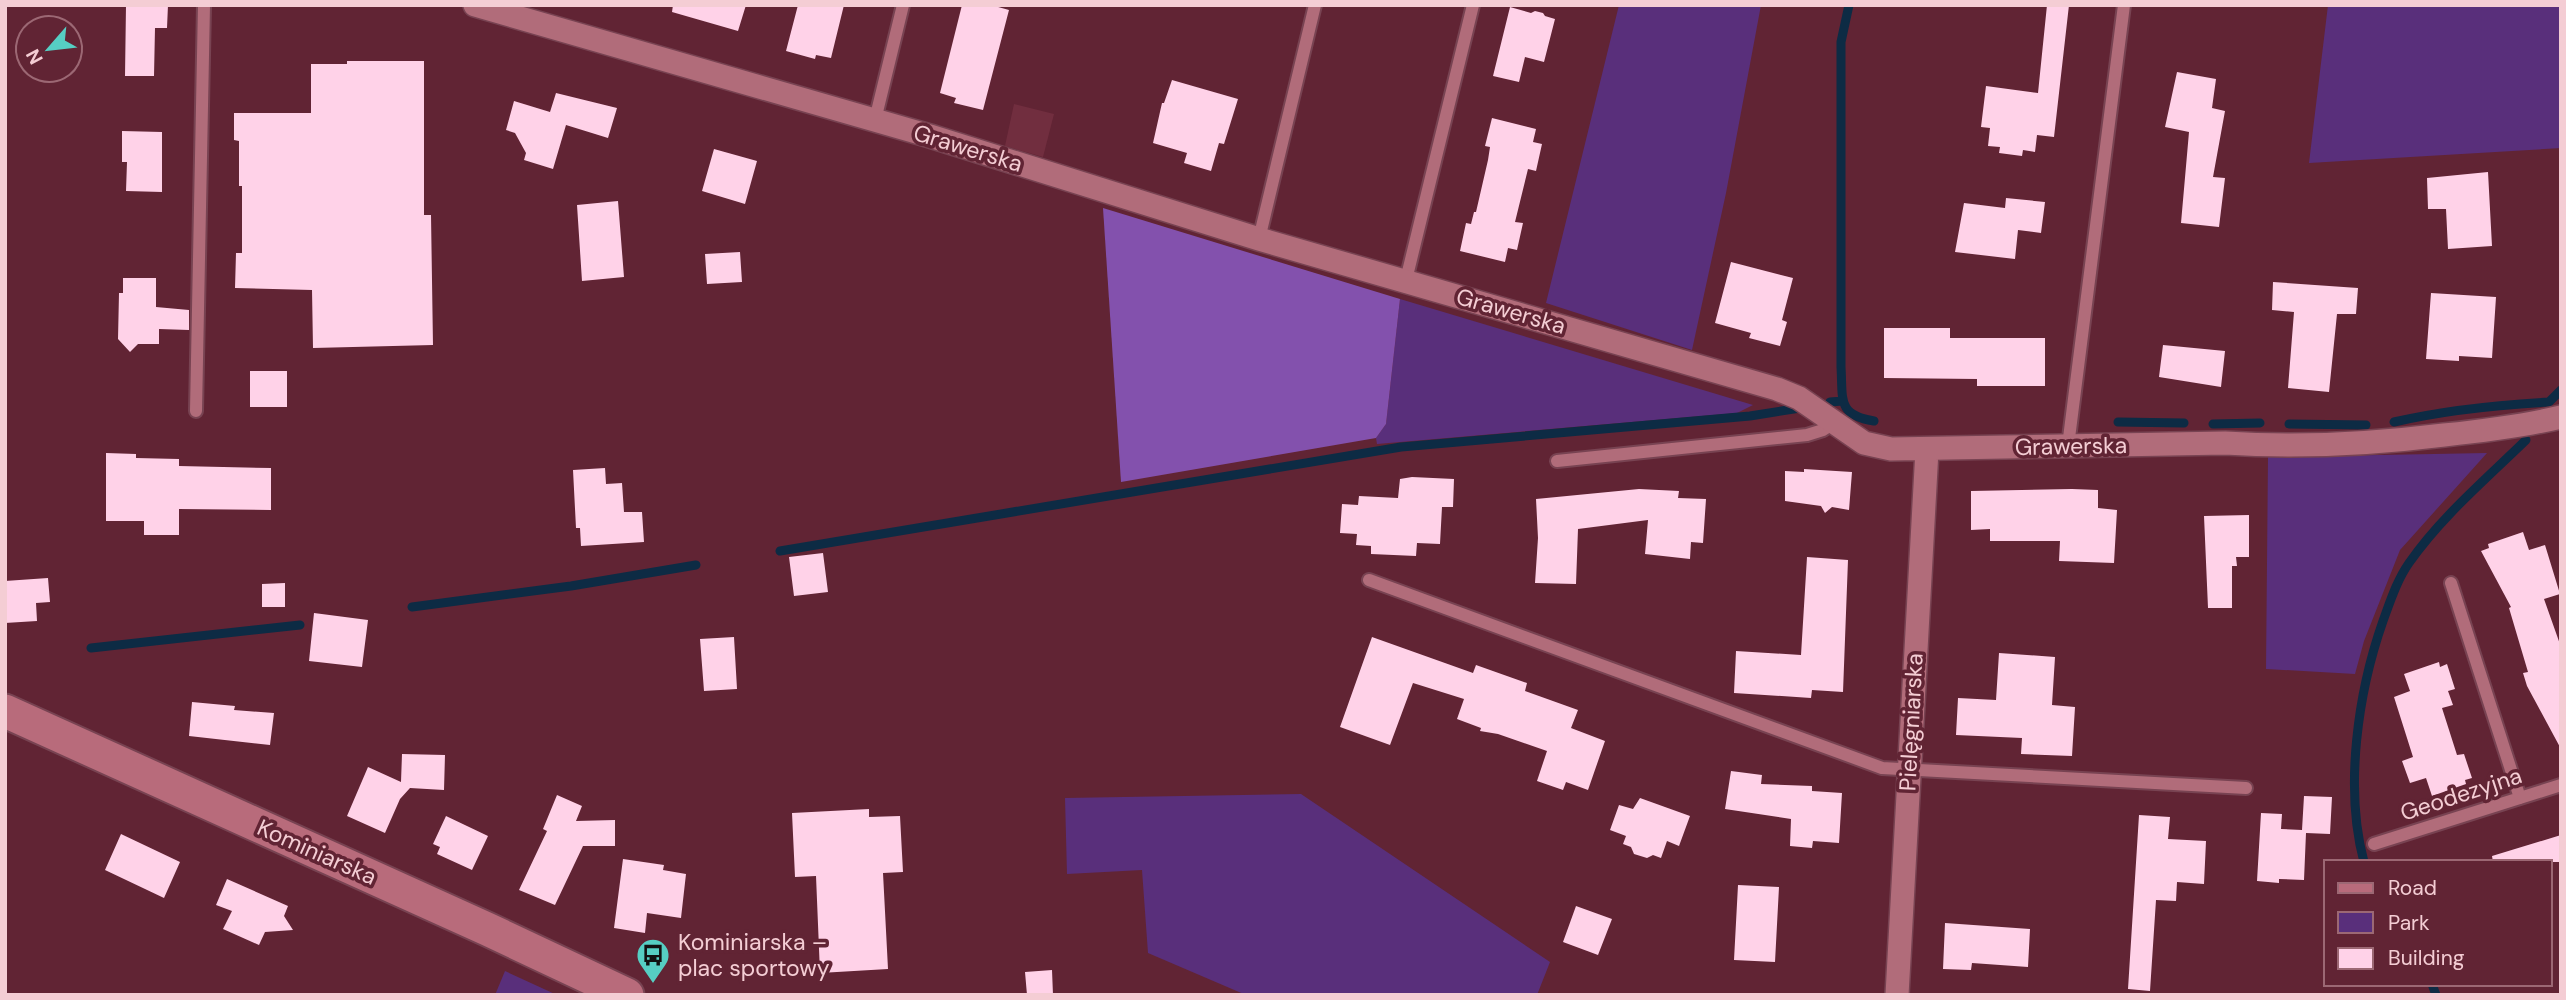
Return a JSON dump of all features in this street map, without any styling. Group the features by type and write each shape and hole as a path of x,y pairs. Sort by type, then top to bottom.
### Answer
{"street":[{"name":"Grawerska","path":"475,5 875,120 1259,239 1777,389 1799,398 1853,438 1876,447 1927,450 2225,443 2271,446 2379,443 2486,430 2561,417"},
{"name":"Pielęgniarska","path":"1897,995 1927,450"},
{"name":"Kominiarska","path":"5,711 627,995"}],"lane":[{"path":"196,411 204,5"},
{"path":"875,120 903,5"},
{"path":"1259,239 1315,5"},
{"path":"1406,280 1473,5"},
{"path":"2068,446 2124,5"},
{"path":"1557,461 1807,435 1834,423"},
{"path":"1369,580 1882,768 2246,788"},
{"path":"2451,583 2521,797"},
{"name":"Geodezyjna","path":"2374,844 2561,785"}],"shaded area":[{"path":"1014,104 1054,114 1043,157 1005,146"},
{"path":"1103,208 1400,299 1386,424 1376,438 1121,482"}],"green space":[{"path":"1619,5 1761,5 1726,193 1692,350 1546,303"},
{"path":"2328,5 2561,5 2561,148 2309,163"},
{"path":"1400,299 1753,405 1737,413 1377,444 1376,438 1386,424"},
{"path":"2487,453 2400,550 2364,641 2355,674 2266,669 2268,457"},
{"path":"1301,794 1550,962 1537,995 1246,995 1148,953 1142,870 1067,874 1065,798"},
{"path":"505,971 557,995 495,995"}],"building":[{"path":"126,5 168,5 167,28 155,28 154,76 125,76"},
{"path":"673,5 746,5 738,31 672,12"},
{"path":"798,5 844,5 831,58 816,55 815,59 786,51"},
{"path":"962,5 991,5 1009,10 983,110 954,103 956,98 940,93"},
{"path":"2047,5 2069,5 2054,137 2037,135 2035,152 2023,150 2022,156 1999,153 2000,147 1988,146 1990,128 1981,127 1986,86 2038,93"},
{"path":"1510,7 1531,13 1543,13 1555,19 1544,62 1525,57 1519,82 1493,76"},
{"path":"347,61 424,61 424,215 431,215 433,345 313,348 312,290 235,288 236,253 242,253 242,186 239,186 239,141 234,140 234,113 311,113 311,64 347,64"},
{"path":"2177,72 2216,79 2212,108 2225,111 2213,177 2225,178 2219,227 2181,223 2189,132 2165,127"},
{"path":"1172,80 1238,99 1224,144 1219,143 1211,171 1184,163 1187,153 1153,143 1162,103"},
{"path":"556,93 617,108 608,138 566,125 553,169 524,160 526,153 515,133 506,130 514,101 550,112"},
{"path":"1492,118 1536,129 1533,142 1542,144 1536,171 1528,169 1515,222 1523,223 1517,250 1508,248 1505,262 1460,251 1466,223 1471,224 1476,212 1488,160 1490,147 1485,146"},
{"path":"122,131 162,132 162,192 126,191 127,162 122,162"},
{"path":"714,149 757,161 745,204 702,191"},
{"path":"2488,172 2492,246 2448,249 2446,209 2428,209 2427,178"},
{"path":"2006,198 2045,202 2041,233 2018,230 2015,259 1955,252 1964,203 2005,208"},
{"path":"618,201 624,277 582,281 577,205"},
{"path":"740,252 742,282 707,284 705,254"},
{"path":"1731,262 1793,278 1782,320 1787,322 1780,346 1749,338 1751,333 1715,323"},
{"path":"123,278 156,278 156,307 189,310 189,330 159,329 159,344 138,344 130,352 118,339 119,293 123,293"},
{"path":"2273,282 2358,288 2356,314 2337,314 2329,392 2288,388 2294,312 2272,310"},
{"path":"2431,293 2496,297 2492,358 2459,356 2459,361 2426,359"},
{"path":"1884,328 1950,328 1950,338 2045,338 2045,386 1977,386 1977,379 1884,378"},
{"path":"2163,345 2225,351 2221,387 2159,377"},
{"path":"250,371 287,371 287,407 250,407"},
{"path":"106,453 136,454 136,458 179,459 179,466 271,468 271,510 179,509 179,535 144,535 144,521 106,521"},
{"path":"605,468 606,484 622,483 624,512 642,512 644,542 581,546 580,528 576,528 573,470"},
{"path":"1804,469 1852,472 1849,510 1832,507 1825,513 1821,506 1785,501 1785,471 1804,472"},
{"path":"1400,479 1454,479 1453,507 1442,507 1440,544 1417,543 1416,556 1371,554 1371,546 1356,545 1357,534 1340,533 1342,504 1358,505 1359,496 1398,498"},
{"path":"1639,489 1679,491 1678,498 1706,499 1703,543 1691,542 1690,559 1645,554 1648,520 1578,529 1576,584 1535,583 1538,538 1536,499"},
{"path":"2098,490 2098,508 2117,510 2114,563 2059,561 2060,541 1990,541 1990,529 1971,530 1971,491"},
{"path":"2249,515 2249,557 2236,557 2237,566 2232,566 2232,608 2208,608 2204,516"},
{"path":"2523,532 2529,550 2545,545 2560,594 2544,599 2561,647 2561,749 2527,686 2523,673 2528,672 2509,608 2511,607 2481,551 2489,548 2488,544"},
{"path":"823,553 828,592 794,596 789,557"},
{"path":"1807,557 1848,560 1843,692 1812,690 1811,698 1734,693 1736,651 1801,655"},
{"path":"48,578 50,602 36,603 37,621 5,623 5,581"},
{"path":"285,583 285,607 262,607 262,584"},
{"path":"314,613 368,620 362,667 309,661"},
{"path":"734,637 737,689 704,691 700,639"},
{"path":"1372,637 1473,673 1476,665 1527,683 1525,691 1578,710 1571,728 1605,741 1588,790 1566,782 1563,790 1537,781 1547,751 1498,734 1480,731 1481,728 1457,719 1464,699 1413,683 1390,745 1340,727"},
{"path":"1999,653 2055,657 2052,705 2075,707 2072,756 2021,754 2022,738 1956,735 1958,698 1996,700"},
{"path":"2439,662 2440,667 2447,664 2455,689 2448,691 2453,705 2442,708 2457,755 2464,754 2472,778 2465,780 2466,784 2432,796 2426,778 2410,783 2402,761 2413,757 2394,697 2410,691 2404,674"},
{"path":"192,702 235,706 234,710 274,713 270,745 189,736"},
{"path":"402,754 445,755 444,790 410,788 400,799 385,833 347,816 368,767 401,782"},
{"path":"1731,771 1762,775 1761,784 1812,786 1812,791 1842,793 1839,843 1813,841 1812,848 1790,846 1791,819 1725,809"},
{"path":"557,795 582,806 576,821 615,820 615,846 583,846 555,905 519,890 547,831 543,829"},
{"path":"2304,796 2332,797 2330,834 2306,833 2304,880 2279,879 2279,883 2257,881 2261,813 2282,814 2281,829 2302,830"},
{"path":"1640,798 1690,816 1679,846 1667,841 1661,858 1634,854 1631,847 1623,844 1626,836 1610,830 1619,805 1633,809"},
{"path":"869,809 869,817 900,816 903,872 883,873 888,969 820,973 816,876 795,877 792,813"},
{"path":"2139,815 2170,817 2168,839 2206,841 2204,884 2177,882 2176,901 2156,900 2150,991 2128,989"},
{"path":"446,816 488,836 472,870 437,854 440,847 433,844"},
{"path":"121,834 180,862 164,898 105,870"},
{"path":"2561,835 2561,862 2493,860 2492,856"},
{"path":"623,859 664,865 663,870 686,874 681,918 647,913 645,933 614,928"},
{"path":"227,879 288,906 284,916 293,930 265,932 259,945 223,929 232,911 216,905"},
{"path":"1738,885 1779,887 1775,962 1734,960"},
{"path":"1576,906 1612,919 1598,955 1563,942"},
{"path":"1945,923 2030,929 2028,967 1972,963 1971,970 1943,969"},
{"path":"1052,970 1053,995 1027,995 1025,972"}],"waterway":[{"path":"1849,5 1841,42 1842,389 1844,404 1848,410 1854,415 1874,421"},
{"path":"2394,422 2432,414 2549,402 2561,390"},
{"path":"1830,402 1843,401"},
{"path":"780,551 1401,447 1750,416 1800,408"},
{"path":"2118,422 2184,423"},
{"path":"2213,424 2260,423"},
{"path":"2289,424 2366,425"},
{"path":"2364,860 2355,803 2357,740 2367,678 2391,599 2405,570 2435,530 2526,440"},
{"path":"412,607 571,586 696,565"},
{"path":"91,648 300,625"},
{"path":"2433,986 2436,995"}],"place":[{"name":"Kominiarska – plac sportowy","path":"653,985"}]}
